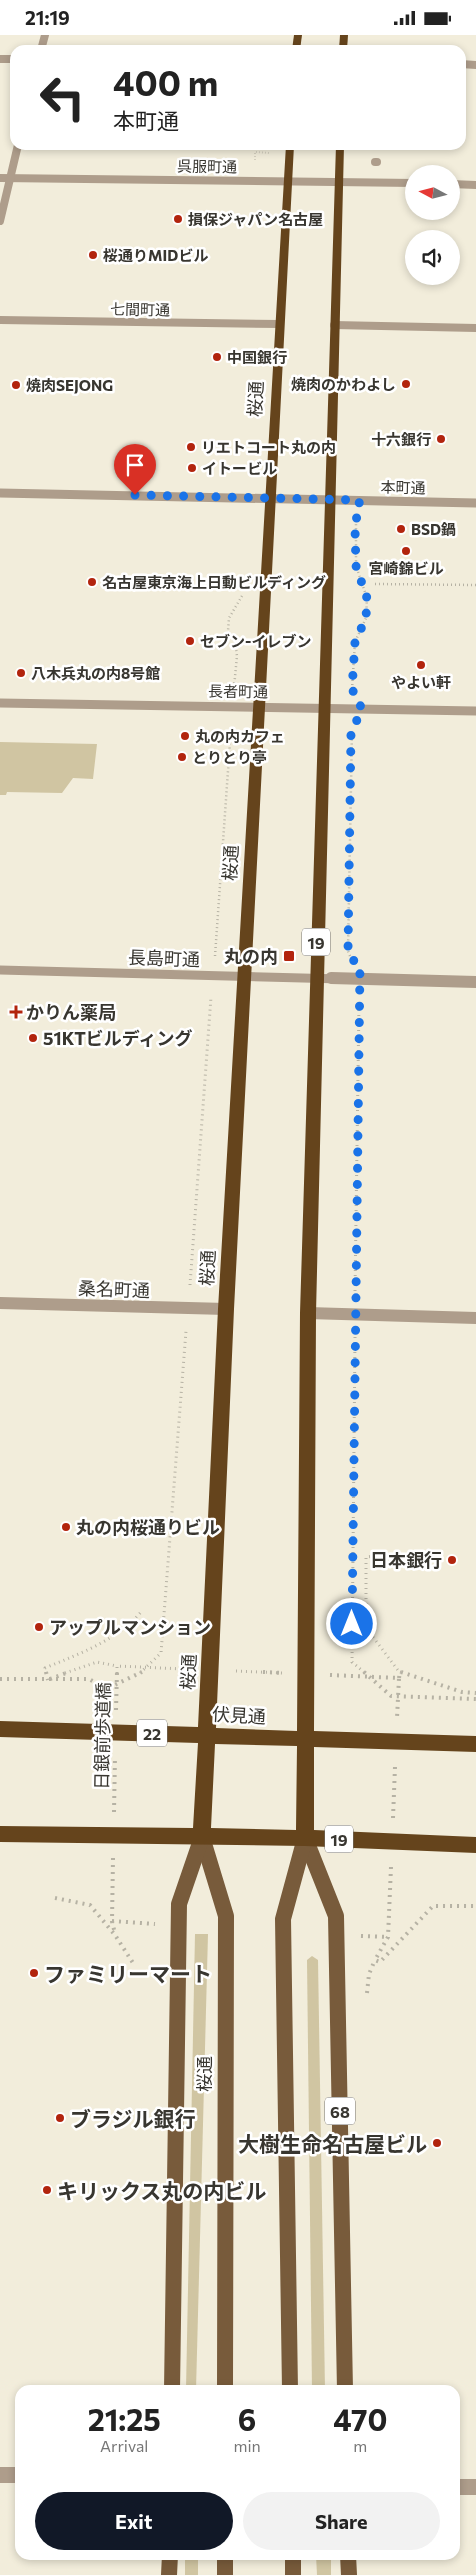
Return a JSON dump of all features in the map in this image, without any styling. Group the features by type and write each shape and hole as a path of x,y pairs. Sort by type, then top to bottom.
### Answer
{"highway":[{"name":"桜通","path":"202,1837 226,1309 290,150"},
{"name":"19","path":"305,1838 304,1739 308,1313 315,979 340,150"},
{"name":"伏見通","path":"0,1729 476,1744"},
{"path":"0,1834 202,1837"},
{"name":"19","path":"202,1837 305,1838 476,1845"}],"main road":[{"path":"172,2385 179,1904 202,1837"},
{"name":"桜通","path":"202,1837 226,1916 225,2385"},
{"path":"290,2385 283,1919 305,1838"},
{"name":"68","path":"305,1838 336,1916 345,2385"},
{"path":"169,2575 170,2560"},
{"path":"225,2560 225,2575"},
{"path":"293,2560 293,2575"},
{"path":"348,2560 349,2575"}],"street":[{"path":"0,221 17,150"},
{"name":"呉服町通","path":"0,177 405,183"},
{"path":"460,184 476,185"},
{"name":"七間町通","path":"0,320 280,324"},
{"path":"334,325 476,328"},
{"name":"本町通","path":"0,493 272,497 476,503"},
{"name":"長者町通","path":"0,703 476,711"},
{"name":"長島町通","path":"0,970 476,982"},
{"name":"桑名町通","path":"0,1303 226,1309"},
{"path":"308,1313 476,1318"},
{"path":"0,2475 15,2475"},
{"path":"460,2487 476,2487"}],"path":[{"path":"254,160 255,152 274,153"},
{"path":"359,500 360,512 356,519 355,528 356,566 367,598 366,618 355,642 352,689 362,709 351,733 348,951 352,959 360,966 352,1663 391,1696 476,1699"},
{"path":"375,584 476,585"},
{"path":"375,1556 366,1557 366,1609 373,1637 400,1672 462,1692 476,1693"},
{"path":"48,1679 45,1668 105,1643 133,1622 142,1611"},
{"path":"0,1679 48,1679 97,1662 116,1666"},
{"name":"日銀前歩道橋","path":"116,1715 116,1666 194,1670"},
{"path":"234,1671 292,1673"},
{"path":"397,1728 400,1672"},
{"path":"321,1675 399,1678"},
{"name":"日銀前歩道橋","path":"114,1813 115,1755"},
{"path":"392,1827 396,1758"},
{"path":"113,1853 112,1921 115,1935"},
{"path":"367,1993 369,1974 388,1937 391,1857"},
{"path":"55,1898 90,1905 115,1935 133,1963"},
{"path":"375,1960 380,1962 433,1906 476,1906"},
{"path":"112,1921 161,1924"},
{"path":"358,1935 388,1937"}],"shaded area":[{"path":"0,742 97,744 93,779 73,778 62,793 7,792 6,795 0,795"},
{"path":"195,1934 208,1934 196,2385 186,2385"},
{"path":"312,1956 318,1960 325,2385 312,2385 307,1960"},
{"path":"185,2560 198,2560 198,2575 185,2575"},
{"path":"316,2560 331,2560 331,2575 317,2575"}],"place":[{"name":"損保ジャパン名古屋","path":"178,219"},
{"name":"桜通りMIDビル","path":"93,255"},
{"name":"中国銀行","path":"217,357"},
{"name":"焼肉のかわよし","path":"406,384"},
{"name":"焼肉SEJONG","path":"16,385"},
{"name":"十六銀行","path":"441,439"},
{"name":"リエトコート丸の内","path":"191,447"},
{"name":"イトービル","path":"192,468"},
{"name":"BSD鍋","path":"401,529"},
{"name":"宮崎錦ビル","path":"406,551"},
{"name":"名古屋東京海上日動ビルディング","path":"92,582"},
{"name":"セブン-イレブン","path":"190,641"},
{"name":"やよい軒","path":"421,665"},
{"name":"八木兵丸の内8号館","path":"21,673"},
{"name":"丸の内カフェ","path":"185,736"},
{"name":"とりとり亭","path":"182,757"},
{"name":"丸の内","path":"289,956"},
{"name":"かりん薬局","path":"16,1012"},
{"name":"51KTビルディング","path":"33,1038"},
{"name":"丸の内桜通りビル","path":"66,1527"},
{"name":"日本銀行","path":"452,1560"},
{"name":"アップルマンション","path":"39,1627"},
{"name":"ファミリーマート","path":"34,1973"},
{"name":"ブラジル銀行","path":"60,2118"},
{"name":"大樹生命名古屋ビル","path":"437,2143"},
{"name":"キリックス丸の内ビル","path":"47,2190"}],"route":[{"path":"135,495 359,500 360,512 356,519 355,528 356,566 367,598 366,618 355,642 352,686 362,709 351,733 348,951 352,959 360,966 352,1624"}]}
